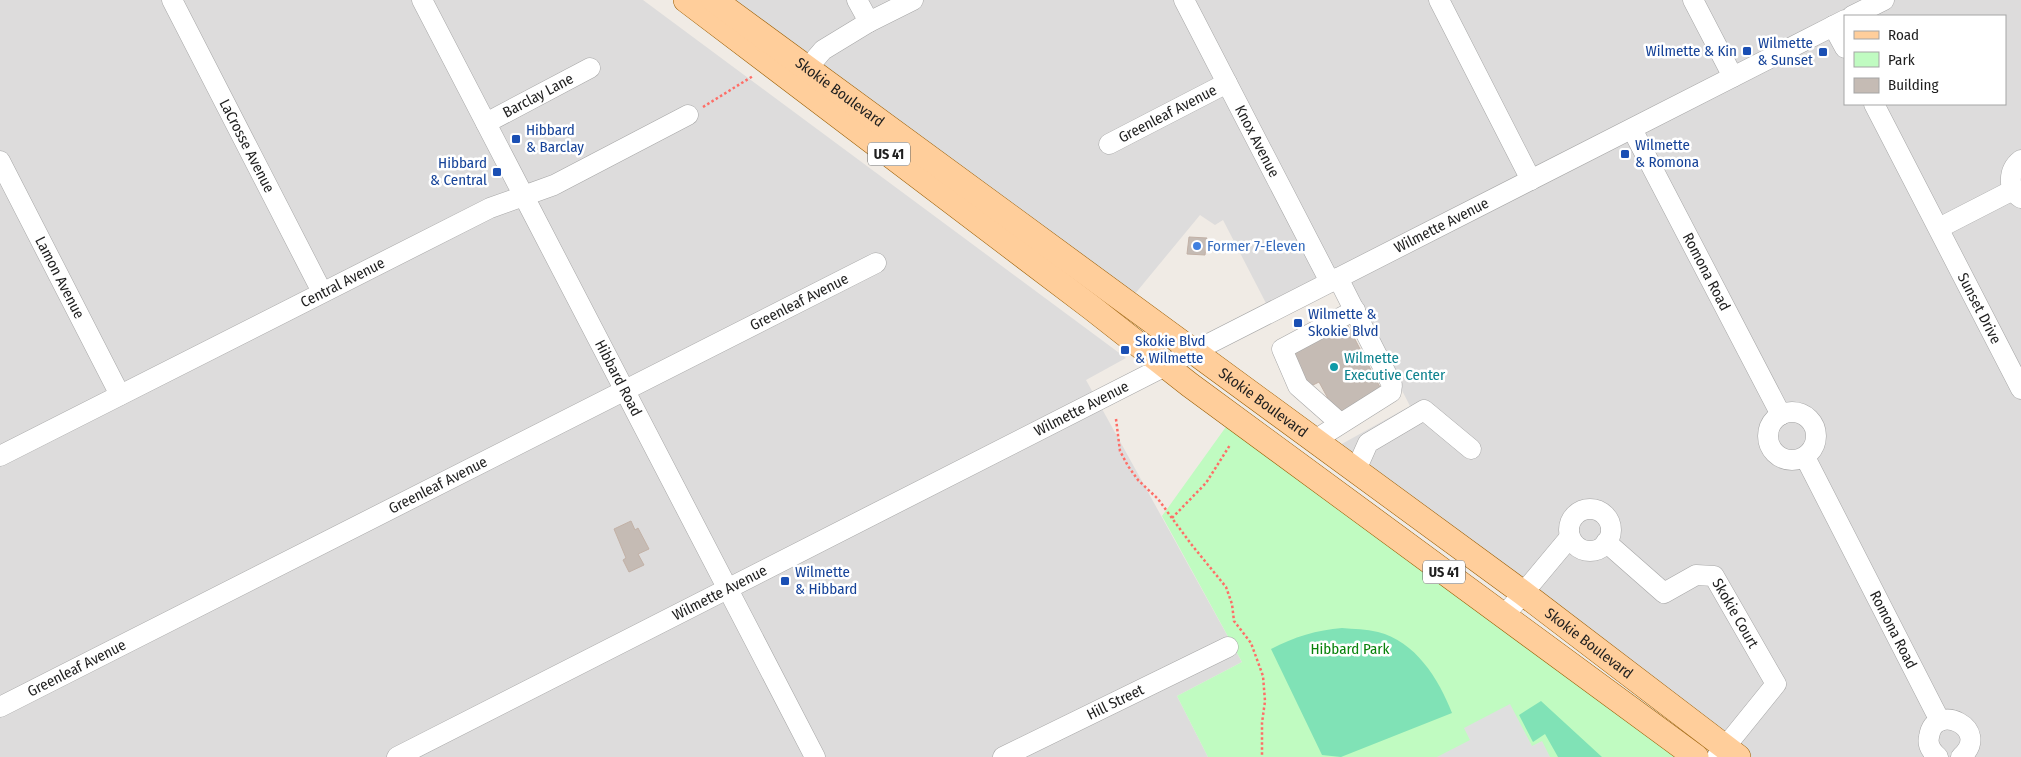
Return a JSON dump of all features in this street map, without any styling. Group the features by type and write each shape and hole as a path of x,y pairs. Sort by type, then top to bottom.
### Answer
{"main road":[{"name":"Skokie Boulevard","path":"686,0 801,76 1195,351 1523,593 1727,754"},
{"name":"Skokie Boulevard","path":"714,0 801,76 1166,366 1696,757"}],"street":[{"name":"LaCrosse Avenue","path":"172,0 322,292"},
{"name":"Hibbard Road","path":"422,0 815,757"},
{"path":"857,0 869,22"},
{"path":"801,76 823,50 869,22 913,0"},
{"name":"Knox Avenue","path":"1184,0 1334,280 1354,310 1392,385 1391,392 1340,423"},
{"path":"1439,0 1531,180"},
{"path":"1693,0 1734,77"},
{"path":"1854,15 1884,0"},
{"path":"1839,23 1844,44"},
{"name":"Wilmette Avenue","path":"398,757 1839,23"},
{"name":"Barclay Lane","path":"486,123 590,68"},
{"name":"Greenleaf Avenue","path":"1109,144 1227,83"},
{"name":"Sunset Drive","path":"1875,105 2021,389"},
{"name":"Central Avenue","path":"0,456 490,208 554,185 688,115"},
{"name":"Romona Road","path":"1632,129 1782,415"},
{"path":"1939,228 2017,194 2011,175 2014,167 2021,160"},
{"name":"Lamon Avenue","path":"0,161 120,395"},
{"name":"Greenleaf Avenue","path":"0,707 876,263"},
{"path":"1315,440 1340,423 1298,386 1282,349 1354,310"},
{"path":"1356,470 1368,443 1424,410 1471,449"},
{"path":"1788,412 1803,415 1814,424 1816,439 1814,446 1805,457 1798,460 1783,458 1771,448 1769,433 1775,420 1782,415 1788,412"},
{"name":"Romona Road","path":"1805,457 1940,721"},
{"path":"1582,510 1601,512 1609,523 1610,529 1606,542 1598,549 1587,550 1577,546 1570,537 1570,524 1577,513 1582,510"},
{"path":"1504,616 1570,537"},
{"name":"Skokie Court","path":"1606,542 1664,593 1696,575 1714,576 1776,684 1727,754"},
{"name":"Hill Street","path":"1002,757 1228,647"},
{"path":"1938,757 1931,750 1929,737 1931,731 1940,721 1952,719 1958,721 1968,730 1969,748 1961,757"}],"path":[{"path":"688,115 758,73"},
{"path":"1116,419 1120,451 1128,466 1138,480 1158,499 1226,587 1232,604 1234,621 1251,643 1263,676 1265,701 1262,723 1262,757"},
{"path":"1172,518 1206,483 1230,445"}],"shaded area":[{"path":"0,0 643,0 1126,358 1086,380 1242,662 1177,696 1208,757 0,757"},
{"path":"724,0 2021,0 2021,757 1746,757 1340,445 1410,406 1341,272 1269,309 1223,220 1215,225 1200,215 1134,295"},
{"path":"1510,704 1532,746 1542,741 1550,757 1437,757 1470,740 1464,728"}],"green space":[{"name":"Hibbard Park","path":"1228,424 1680,757 1208,757 1177,696 1242,662 1162,516"},
{"path":"1342,628 1378,632 1403,644 1424,663 1433,675 1452,713 1341,757 1322,755 1271,649 1306,635"},
{"path":"1541,701 1602,757 1558,757 1545,734 1533,742 1519,715"}],"building":[{"name":"Former 7-Eleven","path":"1189,237 1207,238 1205,255 1187,254"},
{"name":"Wilmette Executive Center","path":"1347,324 1382,391 1337,415 1319,382 1309,387 1292,353"},
{"path":"631,521 635,530 638,528 649,549 638,554 644,565 629,572 623,560 626,558 614,529"}],"place":[{"name":"Wilmette & Kin","path":"1747,51"},
{"name":"Wilmette & Sunset","path":"1823,52"},
{"name":"Hibbard & Barclay","path":"516,139"},
{"name":"Wilmette & Romona","path":"1625,154"},
{"name":"Hibbard & Central","path":"497,172"},
{"name":"Former 7-Eleven","path":"1197,246"},
{"name":"Wilmette & Skokie Blvd","path":"1298,323"},
{"name":"Skokie Blvd & Wilmette","path":"1125,350"},
{"name":"Wilmette Executive Center","path":"1334,367"},
{"name":"Wilmette & Hibbard","path":"785,581"}]}
